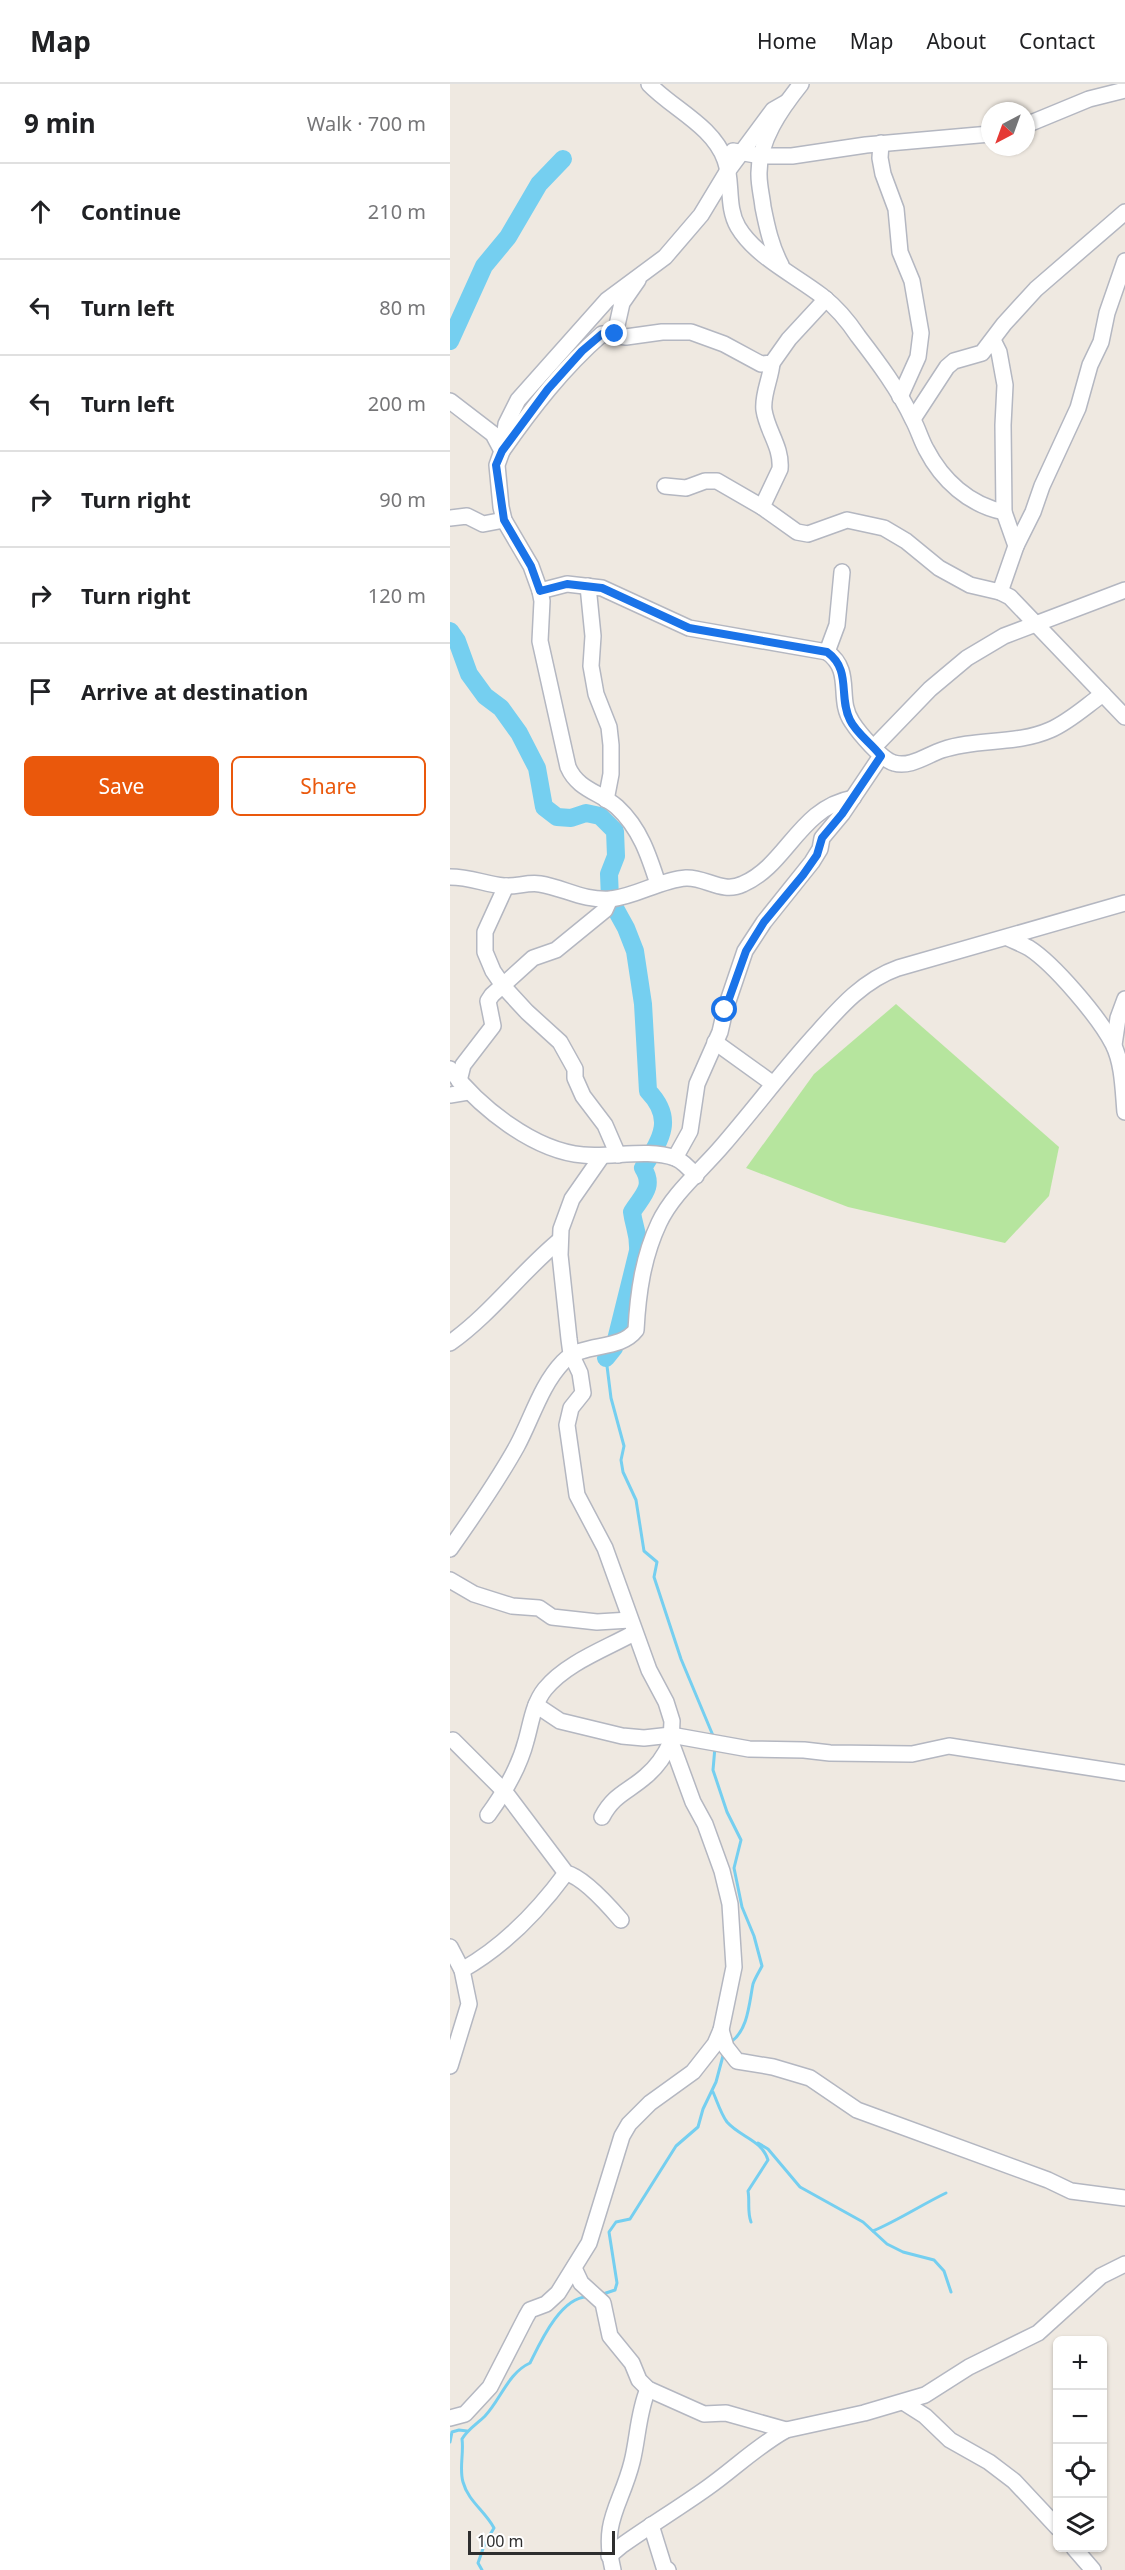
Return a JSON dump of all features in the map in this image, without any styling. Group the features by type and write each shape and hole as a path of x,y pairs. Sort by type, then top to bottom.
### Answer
{"street":[{"path":"649,84 706,132 718,148 725,160 732,209 738,227 751,243 826,299 846,320 900,397 933,461 952,484 971,500 988,509 1004,512"},
{"path":"782,267 771,242 765,220 759,175 761,156 787,102 801,84"},
{"path":"1035,121 1089,99 1125,90"},
{"path":"502,451 506,424 518,400 607,300 622,286 640,277 665,257 701,215 727,172 774,110 787,102"},
{"path":"718,148 761,156 819,153 881,144 981,135"},
{"path":"881,144 880,158 883,174 896,209 900,252 912,280 921,333 918,357 900,397"},
{"path":"913,419 947,367 954,361 982,353 1004,324 1036,289 1125,212"},
{"path":"1000,592 1016,546 1078,408 1090,365 1101,342 1107,313 1125,261"},
{"path":"615,334 622,303 640,277"},
{"path":"762,507 781,463 778,447 763,405 772,363 789,339 826,299"},
{"path":"658,884 648,851 641,838 617,807 582,786 572,777 568,767 540,641 542,602 540,591 531,566 504,520 496,465 502,451 548,389 582,351 602,334 626,337 662,332 691,332 724,344 761,364 772,363"},
{"path":"993,340 999,352 1005,385 1004,512 1016,546"},
{"path":"450,401 493,434 502,451"},
{"path":"665,486 686,488 705,481 717,481 762,507 796,532 808,534 847,520 884,528 906,541 939,568 969,585 1000,592 1020,605 1034,623 1123,712"},
{"path":"450,518 467,516 483,524 504,520"},
{"path":"827,652 837,626 842,572"},
{"path":"540,591 567,584 602,588 635,601 689,628 827,652 837,659 842,670 850,721 877,751 894,764 908,764 942,749 1033,736 1065,722 1103,694"},
{"path":"588,586 593,636 591,666 596,694 609,727 611,745 611,774 606,800"},
{"path":"675,1158 690,1131 698,1084 746,951 764,922 817,855 822,838 853,798 877,751 955,666 1004,636 1125,590"},
{"path":"450,878 468,877 506,886 538,883 575,896 610,899 636,893 658,884 688,878 714,886 742,885 756,877 814,815 842,800 853,798"},
{"path":"506,886 485,932 485,952 493,971 504,987 560,1042 575,1069 575,1078 583,1096 605,1125 618,1155"},
{"path":"450,1095 459,1081 463,1065 493,1026 488,1001 533,958 556,950 605,910 610,899"},
{"path":"450,1549 503,1470 552,1375 571,1354 616,1342 636,1330 639,1285 659,1224 666,1210 746,1119 772,1083 836,1013 874,978 898,968 1125,903"},
{"path":"1008,938 1028,947 1046,961 1083,1002 1114,1045 1120,1065 1125,1112"},
{"path":"1114,1045 1118,1018 1125,999"},
{"path":"715,1042 772,1083"},
{"path":"459,1081 503,1120 553,1148 576,1154 653,1155 675,1158 696,1176"},
{"path":"450,2418 465,2414 490,2387 530,2310 551,2300 574,2268 578,2257 589,2243 622,2136 629,2124 659,2095 693,2072 715,2044 721,2030 734,1967 730,1904 705,1824 693,1802 671,1738 672,1721 666,1702 649,1670 605,1548 578,1495 567,1425 571,1408 583,1393 583,1385 571,1354 560,1240 564,1217 572,1199 602,1156"},
{"path":"450,1343 492,1310 538,1258 560,1240"},
{"path":"450,1580 474,1594 512,1606 539,1608 552,1617 632,1627"},
{"path":"488,1815 505,1792 526,1743 536,1705 546,1688 565,1671 632,1627"},
{"path":"536,1705 560,1721 598,1731 644,1738 671,1738 749,1749 830,1753 912,1754 949,1746 1125,1773"},
{"path":"602,1817 620,1793 657,1766 671,1738"},
{"path":"453,1740 505,1792 566,1873 571,1874 621,1920"},
{"path":"462,1970 502,1943 538,1907 566,1873"},
{"path":"450,1947 462,1970 469,2004 450,2066"},
{"path":"721,2030 726,2047 737,2061 773,2067 810,2078 857,2110 1048,2180 1071,2191 1125,2198"},
{"path":"611,2563 651,2525 708,2487 758,2446 786,2430 864,2413 925,2395 969,2367 1038,2333 1101,2276 1125,2264"},
{"path":"574,2268 581,2283 603,2303 610,2336 632,2363 639,2380 648,2390 704,2414 726,2413 786,2430"},
{"path":"611,2563 609,2531 612,2513 632,2463 641,2405 648,2390"},
{"path":"903,2402 926,2416 950,2439 989,2462 1014,2481 1053,2523"},
{"path":"651,2525 664,2567 668,2570"},
{"path":"1078,2552 1093,2570"}],"green space":[{"path":"896,1004 1059,1147 1049,1196 1005,1243 848,1207 746,1168 814,1074"}],"waterway":[{"path":"450,341 484,266 508,237 539,184 563,159"},
{"path":"450,631 457,641 469,674 485,696 501,708 519,733 537,768 544,807 557,817 571,818 586,813 600,816 615,831 616,856 609,874 610,899 626,928 635,951 643,1004 648,1091 656,1101 663,1120 660,1138 643,1168 648,1181 646,1191 632,1212 638,1251 614,1348 606,1358"},
{"path":"606,1358 611,1398 624,1446 621,1460 623,1472 636,1500 644,1551 657,1562 654,1577 681,1659 714,1738"},
{"path":"715,1747 713,1770 727,1812 741,1840 734,1868 742,1907 754,1936 762,1966 753,1984 744,2024 737,2037 731,2042"},
{"path":"600,2295 615,2290 617,2283 609,2232 616,2222 630,2219 676,2146 698,2127 703,2109 716,2082 724,2052"},
{"path":"713,2092 727,2122 756,2143 768,2160 748,2191 751,2222"},
{"path":"758,2143 768,2149 800,2187 863,2222 887,2244 903,2252 934,2260 944,2271 951,2292"},
{"path":"873,2231 946,2193"},
{"path":"482,2570 478,2563 485,2543 494,2528 465,2489 461,2472 462,2439 491,2409 516,2373 530,2363 560,2312 578,2299 588,2297"},
{"path":"450,2442 452,2432 467,2431"}],"route":[{"path":"615,334 602,334 582,351 523,421 502,451 496,465 504,520 531,566 540,591 567,584 602,588 635,601 689,628 827,652 837,659 842,670 845,701 850,721 881,756 842,814 822,838 817,855 764,922 746,951 725,1010"}]}
